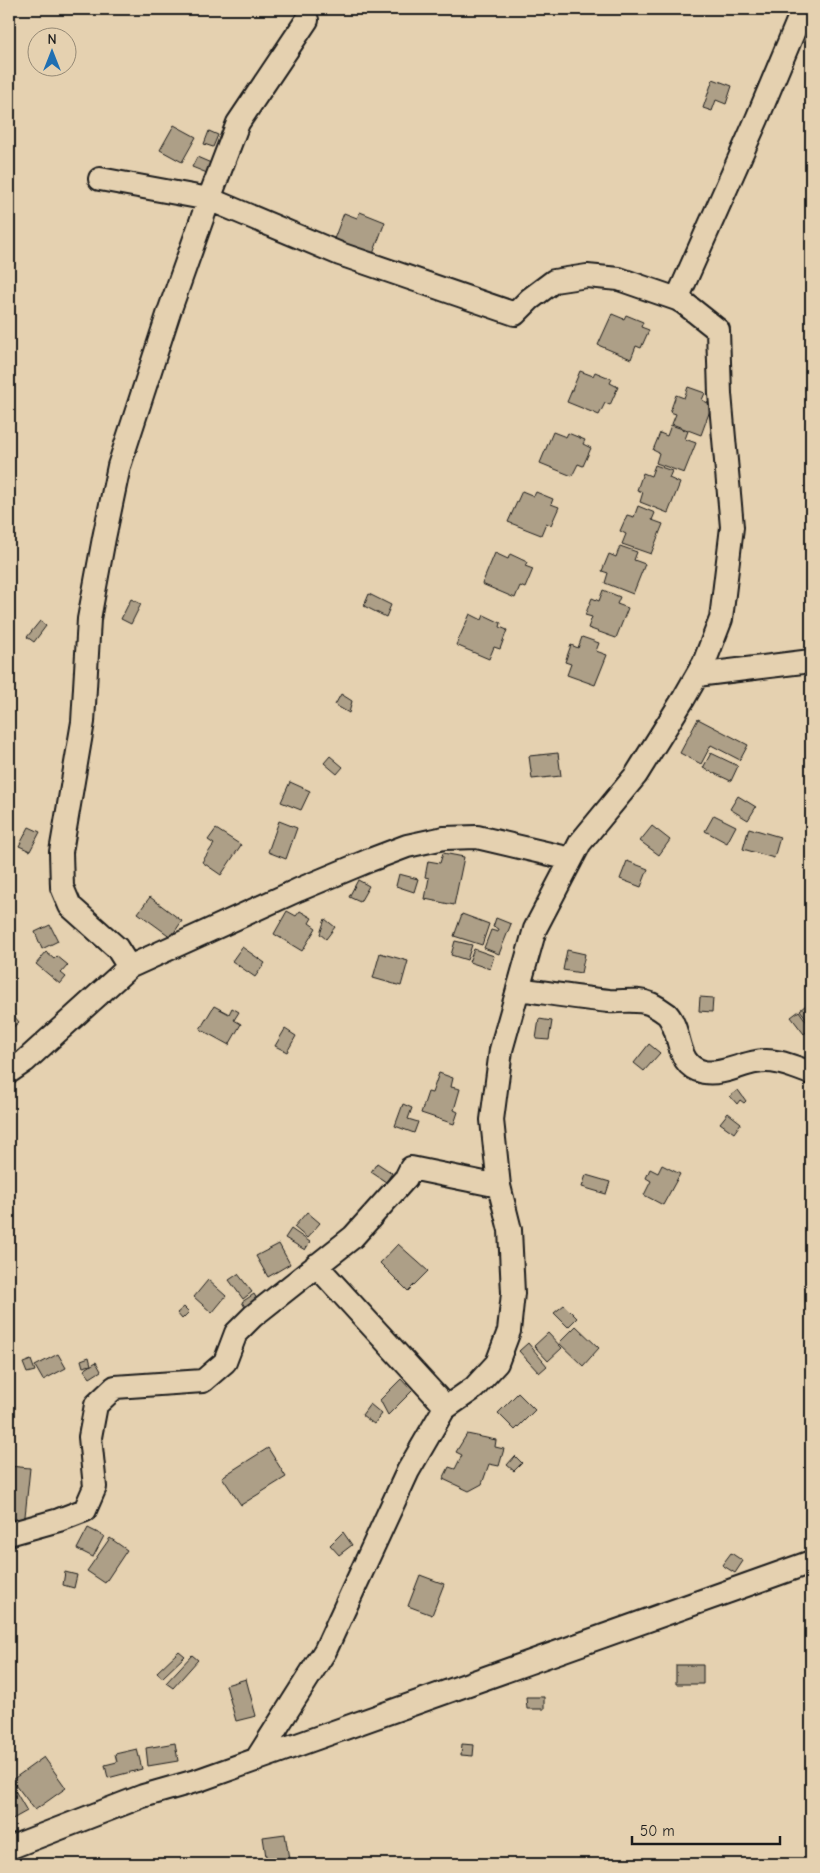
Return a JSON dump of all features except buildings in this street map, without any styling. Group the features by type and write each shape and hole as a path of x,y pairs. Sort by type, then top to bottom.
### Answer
{"street":[{"path":"677,300 803,9"},
{"path":"129,967 117,948 70,906 62,887 61,852 83,722 89,619 119,466 169,312 209,199 238,123 307,20"},
{"path":"100,179 209,199 340,254 515,314 554,281 587,276 619,279 677,300 684,303 718,330 720,394 732,527 721,619 704,663 697,675 636,775 580,843 535,929 500,1050 492,1120 499,1186 510,1230 513,1293 509,1331 497,1363 474,1388 446,1407 408,1471 325,1651 256,1760"},
{"path":"697,675 811,661"},
{"path":"9,1072 25,1061 129,967 298,890 407,846 444,838 476,837 572,859"},
{"path":"518,989 611,1001 635,1000 651,1004 667,1014 682,1054 690,1066 705,1072 734,1069 757,1062 778,1061 811,1073"},
{"path":"9,1534 60,1520 85,1510 95,1487 90,1437 96,1406 115,1386 203,1381 225,1362 236,1333 253,1316 353,1237 406,1178 411,1168 499,1186"},
{"path":"316,1265 446,1407"},
{"path":"9,1848 143,1796 199,1780 811,1562"}]}
